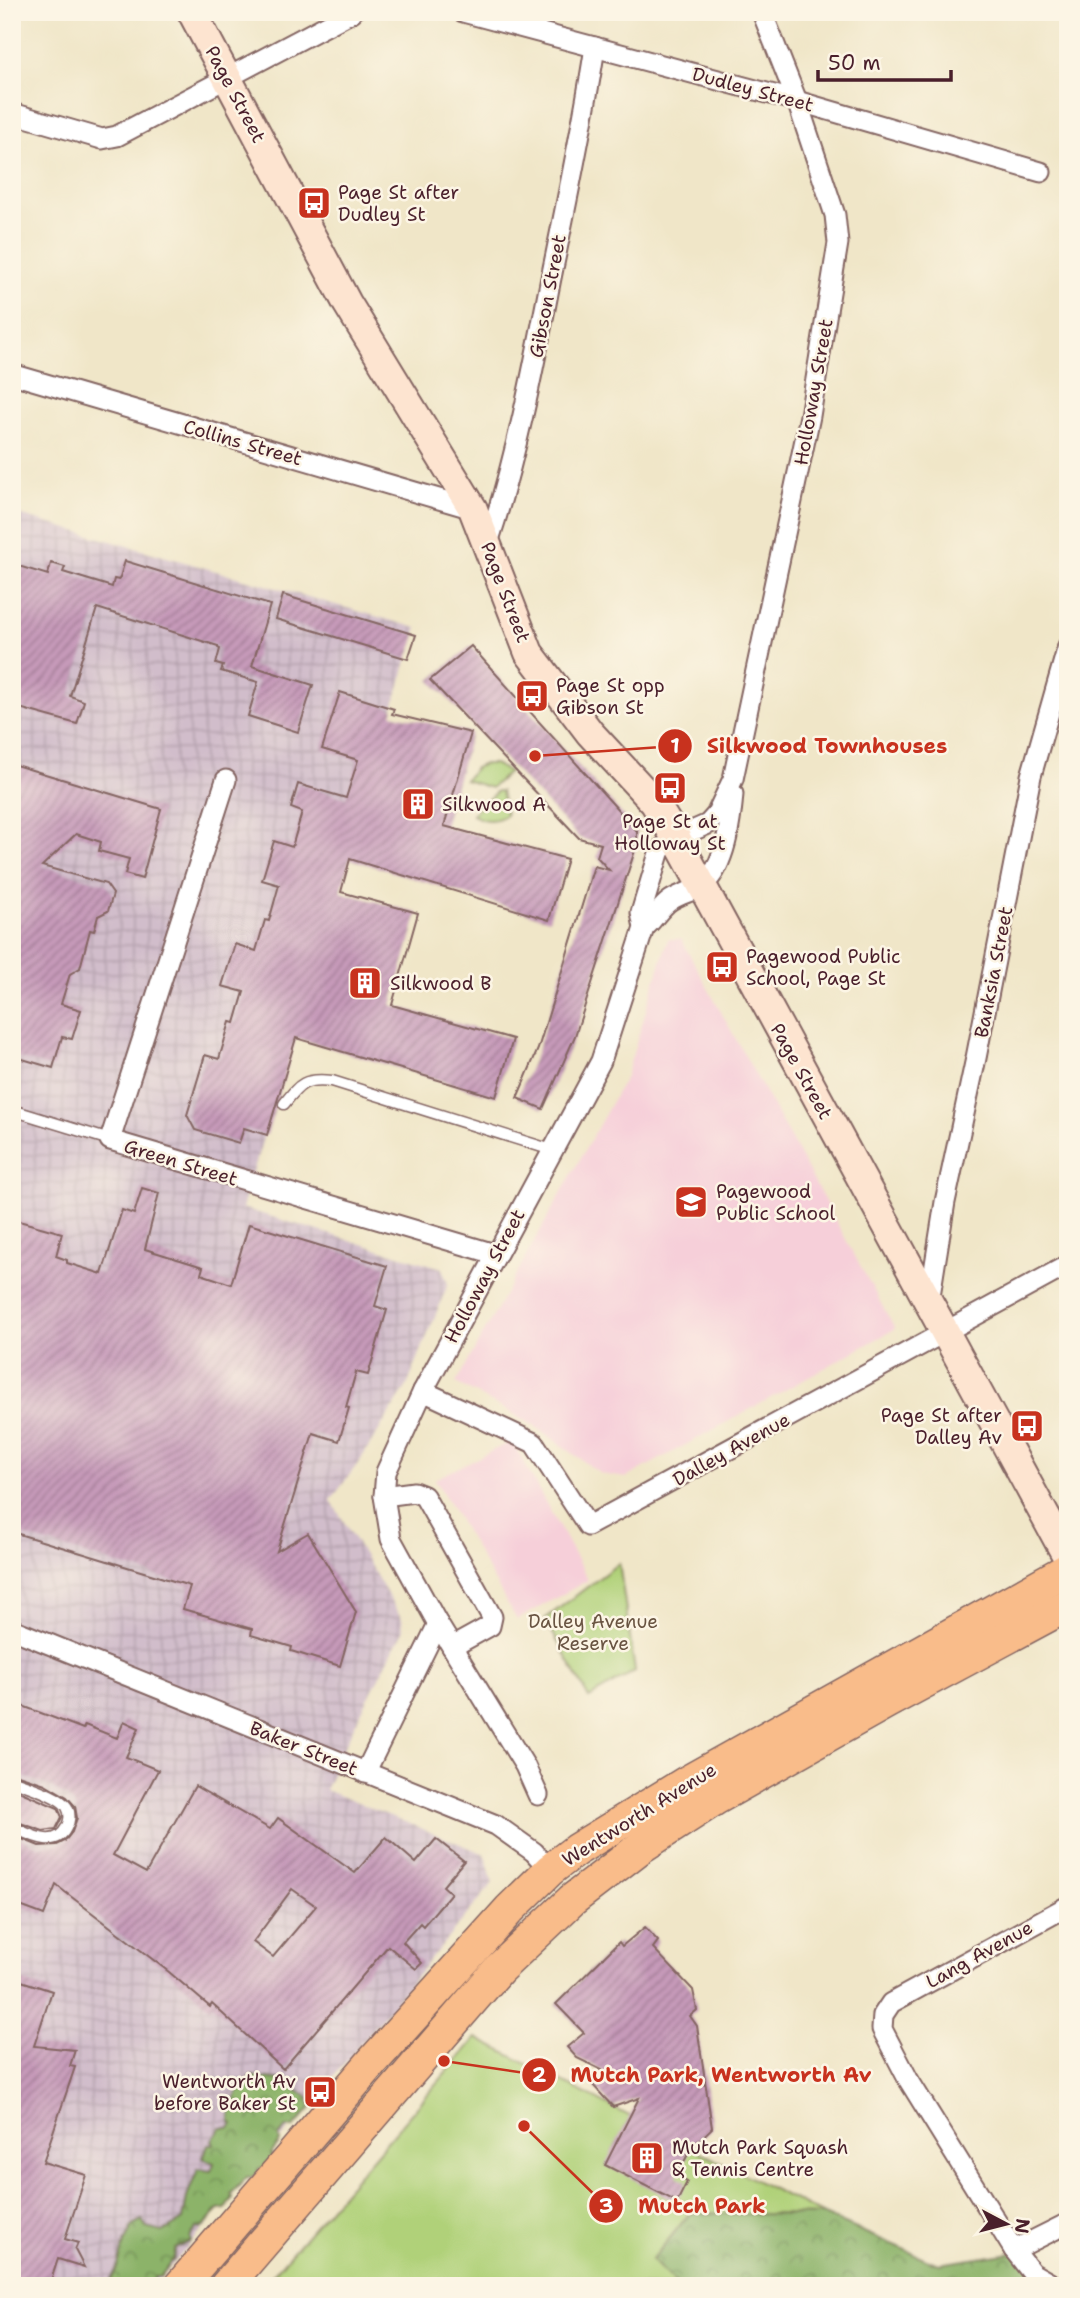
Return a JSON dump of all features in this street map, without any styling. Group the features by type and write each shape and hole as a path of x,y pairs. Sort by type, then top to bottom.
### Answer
{"main road":[{"name":"Page Street","path":"192,12 346,303 473,509 529,653 590,733 654,802 676,838 1068,1558"},
{"name":"Wentworth Avenue","path":"180,2286 373,2060 510,1909 550,1870 576,1850 687,1782 1068,1569"},
{"name":"Wentworth Avenue","path":"226,2286 499,1969 572,1900 641,1847 715,1799 887,1702 1068,1605"},
{"name":"Baker Street","path":"550,1870 572,1900"}],"street":[{"path":"12,113 102,139 117,136 352,12"},
{"name":"Dudley Street","path":"463,12 797,101 1041,172"},
{"name":"Holloway Street","path":"644,928 669,901 702,885 718,868 721,859 732,808 733,779 810,416 838,243 835,215 797,101 762,12"},
{"name":"Gibson Street","path":"488,543 505,492 537,351 595,47"},
{"name":"Collins Street","path":"12,374 473,509"},
{"name":"Banksia Street","path":"929,1302 944,1202 976,1058 1031,776 1068,646"},
{"name":"Holloway Street","path":"538,1795 525,1766 438,1624 391,1539 384,1496 386,1472 423,1391 601,1060 644,928 641,913 660,850 676,838 708,824 716,814 733,779"},
{"name":"Green Street","path":"226,780 110,1140 495,1254"},
{"name":"Dalley Avenue","path":"423,1391 534,1443 588,1526 1068,1265"},
{"path":"384,1496 414,1492 424,1496 492,1617 490,1626 452,1647"},
{"path":"365,1773 438,1624"},
{"name":"Baker Street","path":"12,1629 496,1825 534,1852 550,1870"},
{"name":"Lang Avenue","path":"1014,2250 908,2079 882,2029 883,2015 891,2003 1068,1906"},
{"path":"1055,2286 1032,2273 1014,2250 1068,2223"}],"lane":[{"path":"284,1104 297,1087 313,1079 332,1081 552,1150"},
{"path":"12,1110 110,1140"},
{"path":"12,1780 60,1800 68,1808 70,1819 62,1835 55,1840 12,1828"}],"shaded area":[{"path":"12,513 417,628 242,1208 442,1268 448,1284 407,1386 359,1462 331,1500 402,1619 403,1631 350,1734 325,1790 485,1854 493,1883 316,2098 154,2286 12,2286"},
{"name":"Pagewood Public School","path":"668,939 681,939 895,1329 626,1478 601,1474 535,1426 456,1383 626,1076"},
{"path":"512,1441 588,1580 517,1620 435,1479"}],"green space":[{"path":"494,764 509,772 491,788 465,780 475,768"},
{"path":"497,791 501,791 506,815 489,820 472,814"},
{"name":"Dalley Avenue Reserve","path":"619,1563 635,1671 589,1698 545,1619"},
{"path":"476,2038 824,2215 690,2213 652,2260 678,2286 263,2286"},
{"path":"250,2076 290,2081 298,2091 308,2097 311,2108 294,2127 286,2128 279,2136 280,2142 271,2154 273,2158 264,2168 259,2168 257,2174 247,2177 231,2194 233,2198 226,2209 219,2210 201,2229 197,2228 190,2237 191,2241 176,2249 173,2260 160,2277 154,2277 156,2286 108,2286 131,2228 142,2220 146,2228 162,2232 183,2220 187,2196 198,2169 211,2171 214,2163 203,2158 208,2145 214,2145 212,2140 221,2128 230,2128 233,2124 230,2121 231,2109 237,2094"},
{"path":"690,2213 824,2215 938,2264 1012,2253 1055,2286 678,2286 652,2260"}],"building":[{"path":"125,561 270,605 252,666 313,685 298,732 248,716 258,682 221,671 223,666 216,664 220,649 218,646 97,608 70,696 84,701 77,724 12,706 12,564 48,575 51,563 65,567 63,572 112,587 114,579 119,580"},
{"path":"283,595 416,635 408,659 276,619"},
{"path":"471,646 637,831 637,844 575,1036 543,1109 517,1098 538,1049 594,866 609,870 597,857 601,844 579,838 430,680"},
{"path":"340,692 394,709 392,714 471,733 444,826 567,859 549,920 350,859 341,892 418,913 392,1005 513,1039 496,1097 296,1038 267,1135 244,1128 239,1143 195,1130 187,1115 205,1055 219,1059 230,1022 235,1023 244,992 222,986 235,944 256,951 265,920 269,921 279,885 262,880 274,841 292,847 302,812 291,808 298,784 346,798 358,760 322,749"},
{"path":"12,764 161,809 142,879 125,874 129,859 99,851 101,842 76,834 42,866 106,884 113,894 108,911 98,916 94,931 90,930 80,968 70,974 61,1004 81,1010 72,1039 62,1037 53,1068 12,1056"},
{"path":"142,1188 159,1193 145,1249 203,1267 201,1274 231,1284 249,1224 387,1266 375,1306 387,1310 368,1375 356,1372 339,1441 313,1433 277,1551 308,1533 356,1612 340,1666 291,1651 292,1647 251,1635 252,1629 183,1609 190,1586 12,1532 12,1219 62,1233 56,1256 67,1260 67,1263 102,1274 122,1210 134,1214"},
{"path":"12,1702 83,1729 85,1725 117,1738 124,1721 139,1728 126,1757 158,1770 113,1855 146,1873 195,1786 270,1829 278,1818 355,1873 386,1837 416,1863 436,1839 464,1861 443,1886 451,1893 423,1926 420,1923 403,1942 422,1963 416,1969 388,1946 283,2069 212,2004 210,2007 56,1885 44,1915 12,1903 12,1835 39,1846 57,1845 65,1841 72,1832 77,1818 75,1806 67,1797 45,1784 12,1773","holes":["292,1889 316,1906 273,1957 253,1942"]},
{"path":"12,1788 58,1808 62,1817 56,1829 43,1831 12,1820"},
{"path":"645,1927 658,1941 653,1948 693,1990 697,2010 690,2016 697,2026 712,2128 691,2148 677,2176 687,2182 677,2202 605,2165 639,2098 613,2107 592,2084 604,2071 577,2058 567,2047 584,2033 556,2004 619,1942 622,1946"},
{"path":"12,1978 52,1991 34,2046 75,2050 70,2066 75,2067 43,2162 86,2175 65,2239 78,2243 75,2250 84,2267 58,2259 49,2286 30,2286 12,2280"}],"place":[{"name":"Page St after Dudley St","path":"314,203"},
{"name":"Page St opp Gibson St","path":"532,696"},
{"name":"Silkwood Townhouses","path":"535,756"},
{"name":"Page St at Holloway St","path":"670,788"},
{"name":"Silkwood A","path":"418,804"},
{"name":"Pagewood Public School, Page St","path":"722,967"},
{"name":"Silkwood B","path":"365,983"},
{"name":"Pagewood Public School","path":"691,1202"},
{"name":"Page St after Dalley Av","path":"1027,1426"},
{"name":"Mutch Park, Wentworth Av","path":"444,2061"},
{"name":"Wentworth Av before Baker St","path":"320,2092"},
{"name":"Mutch Park","path":"524,2126"},
{"name":"Mutch Park Squash & Tennis Centre","path":"647,2158"}]}
